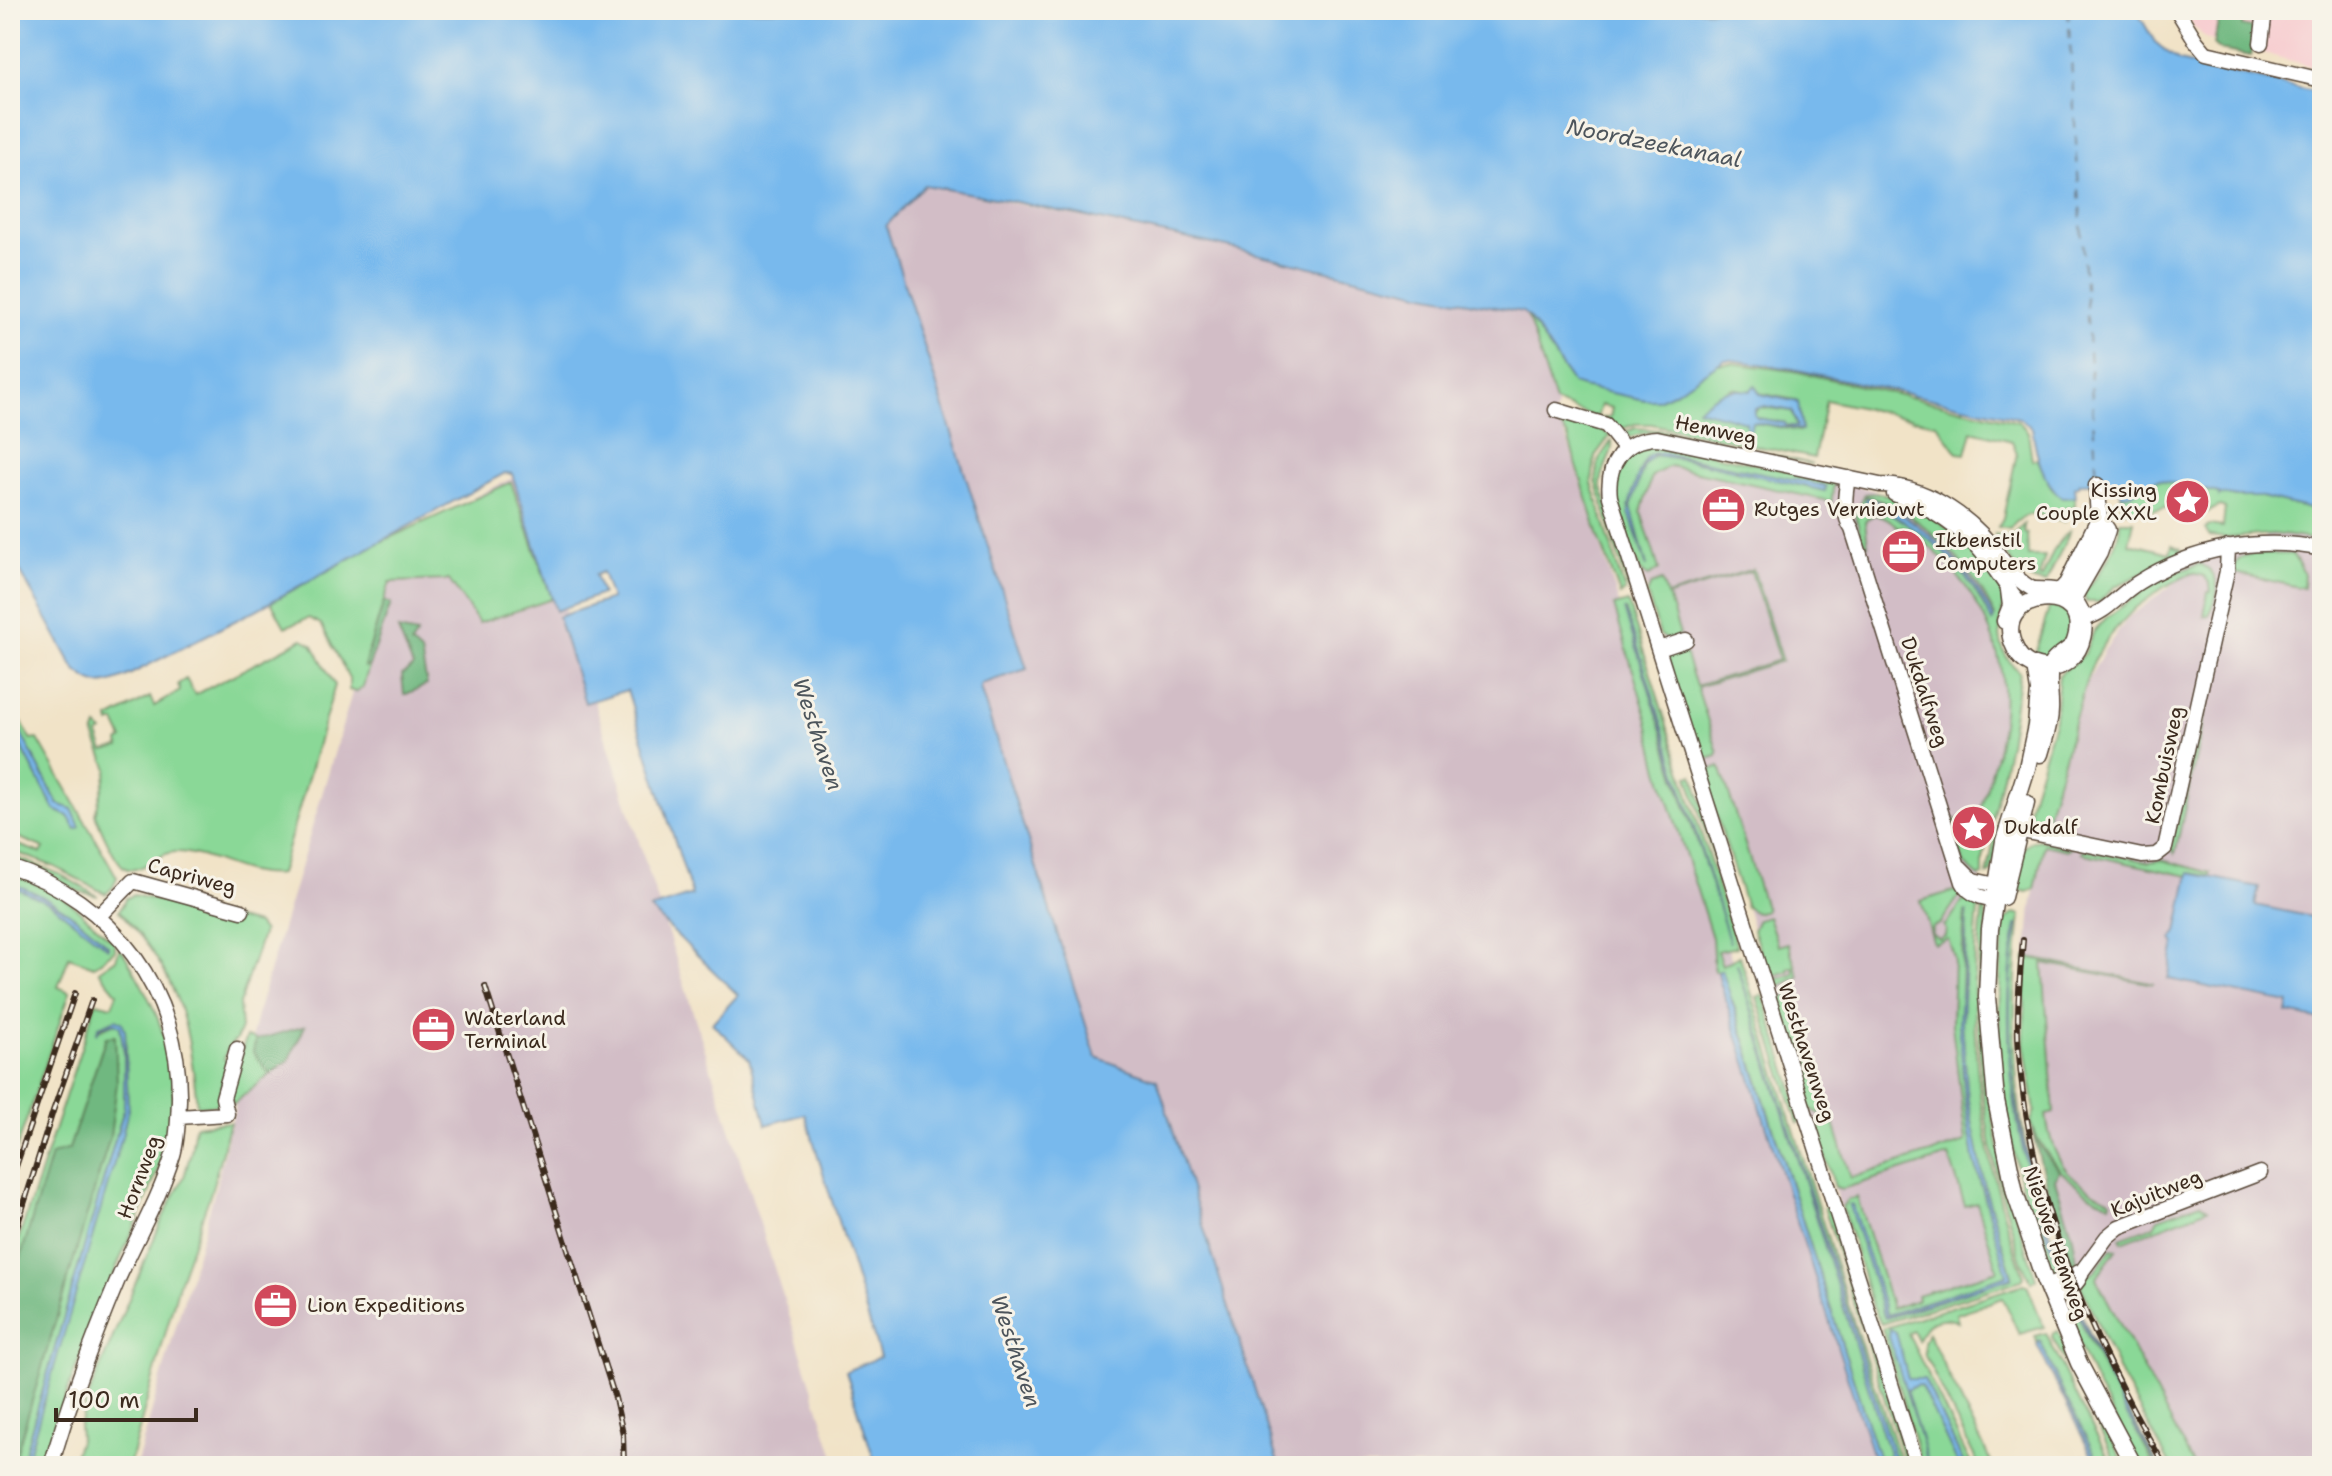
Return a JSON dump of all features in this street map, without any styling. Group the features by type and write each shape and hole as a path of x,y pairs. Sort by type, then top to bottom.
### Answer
{"main road":[{"path":"2068,604 2099,553 2107,530 2098,512 2097,486"},
{"path":"2011,582 2011,606 2003,631 2006,646 2013,660 2031,677 2037,708"},
{"path":"2029,600 2068,604 2083,639 2077,652 2066,662 2043,667 2022,658 2011,638 2012,623 2029,600"},
{"name":"Nieuwe Hemweg","path":"2014,829 2049,722 2043,667"},
{"name":"Nieuwe Hemweg","path":"2043,667 2030,755 1997,894 1987,979 1995,1090 2005,1153 2023,1221 2049,1292 2079,1363 2134,1466"}],"street":[{"path":"2177,10 2206,53 2322,80"},
{"path":"2261,43 2265,10"},
{"path":"1556,410 1606,425 1625,449"},
{"name":"Hemweg","path":"1625,449 1644,439 1661,439 1880,485 1923,505 1958,529 2029,600"},
{"name":"Westhavenweg","path":"1625,449 1610,471 1610,497 1917,1466"},
{"name":"Dukdalfweg","path":"1853,479 1846,505 1848,524 1960,867 1973,880 1997,894"},
{"path":"2068,604 2105,610 2127,590 2150,576 2228,547 2280,543 2322,549"},
{"name":"Kombuisweg","path":"2014,829 2142,856 2162,851 2168,843 2229,555 2228,547"},
{"path":"2209,552 2224,578"},
{"path":"1659,649 1686,640"},
{"name":"Hornweg","path":"10,867 57,886 82,902 127,944 159,995 172,1035 177,1064 178,1117 174,1153 70,1399 51,1466"},
{"name":"Capriweg","path":"99,916 133,881 242,911"},
{"path":"178,1117 227,1114 223,1098 237,1049"},
{"name":"Kajuitweg","path":"2049,1292 2068,1291 2107,1237 2119,1227 2260,1173"}],"shaded area":[{"path":"2184,10 2322,10 2322,69 2206,38 2194,27"},
{"path":"924,185 1227,247 1425,294 1522,312 1528,316 1573,384 1579,386 1555,402 1557,406 1552,423 1561,427 1569,445 1892,1466 1209,1466 1097,1058 980,688 981,684 1026,669 886,225"},
{"path":"1640,448 1831,479 1891,495 1956,533 2000,622 1999,637 2004,655 2020,672 2003,776 1983,861 1974,939 1972,1013 1985,1141 2000,1207 2024,1277 2022,1280 1881,1324 1841,1210 1615,490"},
{"path":"522,473 837,1466 136,1466 214,1194 260,1003 399,535"},
{"path":"2263,534 2322,540 2322,1466 2171,1466 2107,1348 2080,1284 2080,1262 2077,1261 2027,1073 2023,1010 2030,917 2044,845 2044,826 2087,682 2105,649 2129,617 2176,582 2175,569 2204,546 2266,538"}],"green space":[{"path":"2220,10 2245,10 2242,26 2257,29 2251,56 2220,50 2214,45"},
{"path":"1527,315 1573,384 1645,400 1657,400 1675,392 1717,364 1731,363 1794,371 2019,422 2028,432 2032,460 2037,458 2052,489 2062,498 2075,497 2075,507 2066,507 2065,522 2035,514 2023,517 2010,529 1998,527 2003,518 2017,453 2012,441 1972,431 1966,454 1958,453 1937,424 1826,400 1814,458 1651,424 1635,424 1619,430 1602,418 1610,418 1612,408 1601,405 1597,418 1555,402","holes":["1732,388 1798,402 1799,431 1752,422 1747,432 1747,422 1698,409"]},
{"path":"1759,407 1792,411 1797,426 1757,418 1754,414"},
{"path":"1554,416 1588,424 1610,436 1595,456 1592,483 1625,592 1620,595 1568,437 1553,422"},
{"path":"1636,428 1666,431 1812,464 1649,432 1630,437 1622,433"},
{"path":"1612,440 1601,485 1633,585 1629,591 1596,481 1599,459"},
{"path":"1659,443 1834,481 1831,505 1829,501 1670,466 1652,476 1641,512 1659,569 1649,576 1640,571 1617,495 1618,477 1624,462 1637,450","holes":["1659,453 1825,486 1824,490 1656,455 1644,465 1631,507 1647,567 1629,508 1643,465 1647,458"]},
{"path":"2158,480 2237,497 2262,497 2322,512 2322,540 2273,534 2226,538 2209,536 2205,529 2209,525 2223,527 2225,508 2220,506 2201,512 2198,510 2201,506 2199,501 2183,495 2178,497 2174,506 2145,512 2141,509 2122,510 2121,495"},
{"path":"511,482 552,599 479,623 449,580 390,582 364,666 369,666 363,687 356,692 349,690 349,678 321,624 309,618 285,627 271,602 376,544"},
{"path":"1865,494 1894,497 1931,517 1984,562 2003,594 2002,645 2008,659 2020,672 2009,744 1983,860 1983,875 1979,877 1964,864 1952,825 1955,820 1964,818 1974,841 1979,822 1969,824 1966,817 1979,813 1998,746 2003,693 2000,665 1992,637 1965,586 1926,544 1902,526 1898,527 1882,516 1873,516 1865,522 1868,545 1863,543 1855,514","holes":["1866,496 1886,503 1925,527 1959,560 1995,616 1992,621 1970,582 1946,553 1908,523 1866,501"]},
{"path":"2120,521 2134,521 2129,543 2170,553 2172,545 2181,549 2181,555 2116,586 2099,602 2086,602 2084,593 2113,550"},
{"path":"2024,524 2028,556 2045,556 2039,577 2042,578 2056,546 2070,531 2046,583 2023,574 1996,541 1995,534 2013,536"},
{"path":"2251,554 2292,554 2304,573 2303,588 2235,573 2233,582 2230,579 2236,563"},
{"path":"2200,564 2216,579 2217,593 2209,615 2204,616 2208,592 2211,592 2210,584 2204,576 2192,573 2164,587 2135,608 2109,636 2087,678 2044,826 2037,828 2030,820 2029,806 2055,719 2059,675 2084,654 2094,631 2106,618 2163,577"},
{"path":"1753,569 1782,661 1697,687 1718,753 1705,760 1698,756 1667,658 1672,650 1683,647 1696,686 1779,660 1751,571 1668,596 1680,635 1668,640 1660,635 1647,594 1651,585 1662,581 1667,596"},
{"path":"384,601 391,604 369,666 364,667"},
{"path":"1628,602 1737,947 1717,951 1722,965 1740,956 1855,1326 1902,1466 1897,1466 1737,964 1893,1466 1881,1466 1735,1008 1719,971 1714,971 1712,938 1659,770 1614,606","holes":["1625,609 1714,891 1681,794"]},
{"path":"2050,605 2068,613 2072,636 2046,661 2034,657"},
{"path":"2218,628 2223,629 2175,854 2171,848"},
{"path":"398,630 417,634 411,644 421,653 427,685 404,695 402,675 413,667"},
{"path":"303,639 312,644 335,685 280,874 253,873 189,853 176,852 163,855 137,869 125,868 112,851 95,814 108,769 94,735 97,727 103,732 98,735 104,751 120,747 119,742 123,739 115,722 110,724 109,719 150,697 154,706 180,691 178,684 186,679 195,695"},
{"path":"2028,688 2031,692 2031,723 1991,873 1987,875 2018,749"},
{"path":"10,701 31,740 38,739 117,877 106,894 55,867 10,850 10,842 41,853 44,848 10,834 10,725 55,810 68,816 76,828 72,809 58,804 10,712"},
{"path":"1720,766 1766,910 1756,913 1746,907 1705,780 1708,771"},
{"path":"1693,775 1740,921 1734,923 1688,776"},
{"path":"2039,840 2071,848 2067,850 2044,845 2035,889 2028,892 2013,889 2021,852 2031,842"},
{"path":"2084,849 2149,862 2162,860 2211,873 2210,876 2191,873 2188,876 2081,853"},
{"path":"10,855 59,874 98,896 78,891 10,861"},
{"path":"10,873 51,890 72,904 115,943 115,950 94,966 69,957 58,987 70,992 10,1168"},
{"path":"1953,891 1962,892 1940,924 1933,927 1932,934 1939,939 1945,936 1944,927 1967,896 1979,900 1974,996 1979,1091 1996,1184 2024,1277 1881,1324 1871,1303 1842,1207 1847,1200 1857,1197 1892,1308 1918,1300 1917,1295 1998,1270 1977,1203 1965,1206 1949,1156 1842,1189 1835,1187 1817,1131 1822,1120 1832,1117 1851,1178 1966,1142 1952,1024 1954,957 1948,939 1934,944 1921,901","holes":["1967,912 1962,1023 1968,1101 1985,1188 2012,1275 2011,1278 1887,1318 1884,1317 1879,1296 1887,1315 2008,1275 1977,1172 1968,1127 1962,1066 1961,1005"]},
{"path":"134,895 257,924 263,932 239,1004 241,1028 224,1059 227,1061 217,1105 197,1106 190,1049 178,1001 155,956 119,911 126,898"},
{"path":"1983,904 1986,912 1989,1098 2005,1181 2036,1279 2032,1282 2019,1255 2000,1186 1984,1106 1978,1026"},
{"path":"2015,913 2021,915 2015,1008 2018,1098 2035,1185 2066,1274 2056,1275 2048,1269 2021,1181 2004,1098 1999,1012 2001,967 2005,920"},
{"path":"1768,916 1778,946 1788,943 1799,977 1780,986 1771,981 1794,974 1793,967 1788,968 1789,971 1768,975 1753,930 1758,919"},
{"path":"120,947 149,999 169,1054 173,1094 166,1142 150,1190 82,1351 43,1466 25,1466 128,1110 125,1030 116,1019 100,1026 99,1030 115,1023 120,1025 124,1052 124,1109 21,1466 10,1466 106,1037 69,1149 10,1293 10,1266 96,1002 112,1006 117,993 99,971 116,959"},
{"path":"2026,957 2154,984 2043,963 2054,1113 2046,1115 2049,1131 2065,1168 2084,1185 2111,1200 2110,1204 2083,1190 2062,1172 2044,1149 2030,1123 2035,1111 2024,1043"},
{"path":"1792,994 1830,1110 1820,1114 1809,1108 1778,1008 1783,997"},
{"path":"1763,995 1803,1121 1798,1123 1757,997"},
{"path":"305,1026 289,1060 270,1074 253,1052 256,1040"},
{"path":"115,1036 117,1083 110,1137 14,1462 10,1457 10,1293 51,1155 69,1149 106,1037"},
{"path":"246,1037 256,1040 253,1052 270,1074 233,1104 228,1097"},
{"path":"230,1122 211,1192 180,1280 129,1466 71,1466 80,1437 79,1426 92,1387 163,1217 184,1177 195,1126"},
{"path":"2030,1123 2040,1147 2059,1171 2055,1179 2077,1261 2080,1262 2074,1270 2051,1202"},
{"path":"2201,1203 2208,1209 2122,1242 2120,1238 2154,1226 2158,1218"},
{"path":"1830,1205 1865,1329 1861,1328 1824,1207"},
{"path":"2111,1249 2116,1250 2096,1278 2194,1466 2171,1466 2122,1378 2080,1284 2094,1272"},
{"path":"2024,1284 2044,1327 2019,1334 2003,1298 1956,1314 1958,1322 1945,1319 1933,1321 1918,1341 1913,1331 1908,1334 1972,1466 1965,1466 1924,1379 1908,1379 1896,1333 1906,1390 1921,1386 1959,1466 1922,1466 1882,1329"},
{"path":"2072,1294 2076,1303 2073,1304 2101,1366 2155,1466 2141,1466 2096,1384 2064,1311"},
{"path":"2058,1331 2088,1397 2126,1466 2118,1466 2052,1337"},
{"path":"1868,1333 1912,1466 1906,1466 1865,1337"},
{"path":"1928,1333 1993,1466 1979,1466 1925,1356 1924,1343"},
{"path":"2046,1333 2113,1466 2101,1466 2040,1341 2037,1342 2035,1336"},
{"path":"2109,1376 2159,1466 2116,1391"}],"water":[{"path":"10,10 2136,10 2155,42 2179,61 2322,93 2322,512 2262,497 2219,496 2219,493 2158,480 2121,495 2120,485 2116,482 2079,483 2074,487 2075,497 2062,498 2044,475 2032,428 2019,418 1793,369 1724,360 1657,400 1582,387 1573,384 1528,316 1522,312 1425,294 1227,247 924,185 886,226 1027,669 981,684 980,688 1096,1057 1157,1080 1279,1466 876,1466 846,1371 880,1357 805,1114 766,1125 749,1059 712,1023 738,995 650,909 692,895 627,690 585,703 558,617 611,599 602,572 595,575 602,594 556,611 512,474 505,473 256,610 125,677 98,684 75,670 10,553"},
{"path":"1755,385 1760,394 1798,402 1802,430 1752,422 1747,432 1746,422 1697,409 1722,393 1750,391","holes":["1764,406 1792,411 1797,426 1757,418 1754,414 1755,409"]},
{"path":"1653,453 1826,486 1825,491 1654,455 1644,465 1631,507 1647,567 1629,507 1642,465"},
{"path":"1867,498 1907,518 1942,546 1983,598 1994,618 1992,622 1982,601 1956,565 1923,535 1865,501"},
{"path":"1624,609 1636,641 1730,943"},
{"path":"10,712 58,804 72,809 80,827 76,829 68,816 55,810 10,725"},
{"path":"2189,873 2259,887 2255,905 2322,919 2322,1020 2287,1013 2289,1003 2168,979 2175,944 2172,939 2177,932"},
{"path":"10,883 62,908 97,935 108,948 51,904"},
{"path":"1967,911 1962,1023 1968,1101 1985,1188 2012,1277 1885,1318 1849,1206 1852,1205 1887,1315 2007,1275 1974,1159 1965,1099 1959,1023"},
{"path":"2016,925 2010,1012 2016,1100 2035,1187 2063,1270 2060,1270 2044,1229 2022,1144 2014,1100 2010,1057 2009,1013 2011,969"},
{"path":"1737,964 1897,1466 1893,1466"},
{"path":"1722,970 1881,1466 1876,1466 1720,982 1718,972"},
{"path":"116,1019 122,1022 125,1030 128,1110 25,1466 21,1466 124,1109 124,1052 120,1026 115,1023 101,1027 96,1034 99,1026"},
{"path":"2075,1302 2116,1391 2158,1466 2124,1411 2073,1304"},
{"path":"1890,1329 1896,1332 1908,1379 1924,1379 1965,1466 1959,1466 1921,1386 1917,1385 1906,1390 1929,1466 1889,1337"},
{"path":"2040,1341 2101,1466 2097,1466 2037,1345"}],"ferry route":[{"path":"2068,10 2097,481"}],"railway":[{"path":"2023,940 2018,1025 2023,1094 2047,1206 2086,1313 2165,1466"},
{"path":"485,986 615,1398 623,1434 624,1466"},
{"path":"10,1184 75,993"},
{"path":"10,1249 92,1000"}],"place":[{"name":"Kissing Couple XXXL","path":"2188,502"},
{"name":"Rutges Vernieuwt","path":"1723,509"},
{"name":"Ikbenstil Computers","path":"1904,551"},
{"name":"Dukdalf","path":"1973,827"},
{"name":"Waterland Terminal","path":"433,1029"},
{"name":"Lion Expeditions","path":"276,1305"}],"water label":[{"name":"Noordzeekanaal","path":"1654,143"},
{"name":"Westhaven","path":"818,734"},
{"name":"Westhaven","path":"1016,1351"}]}
